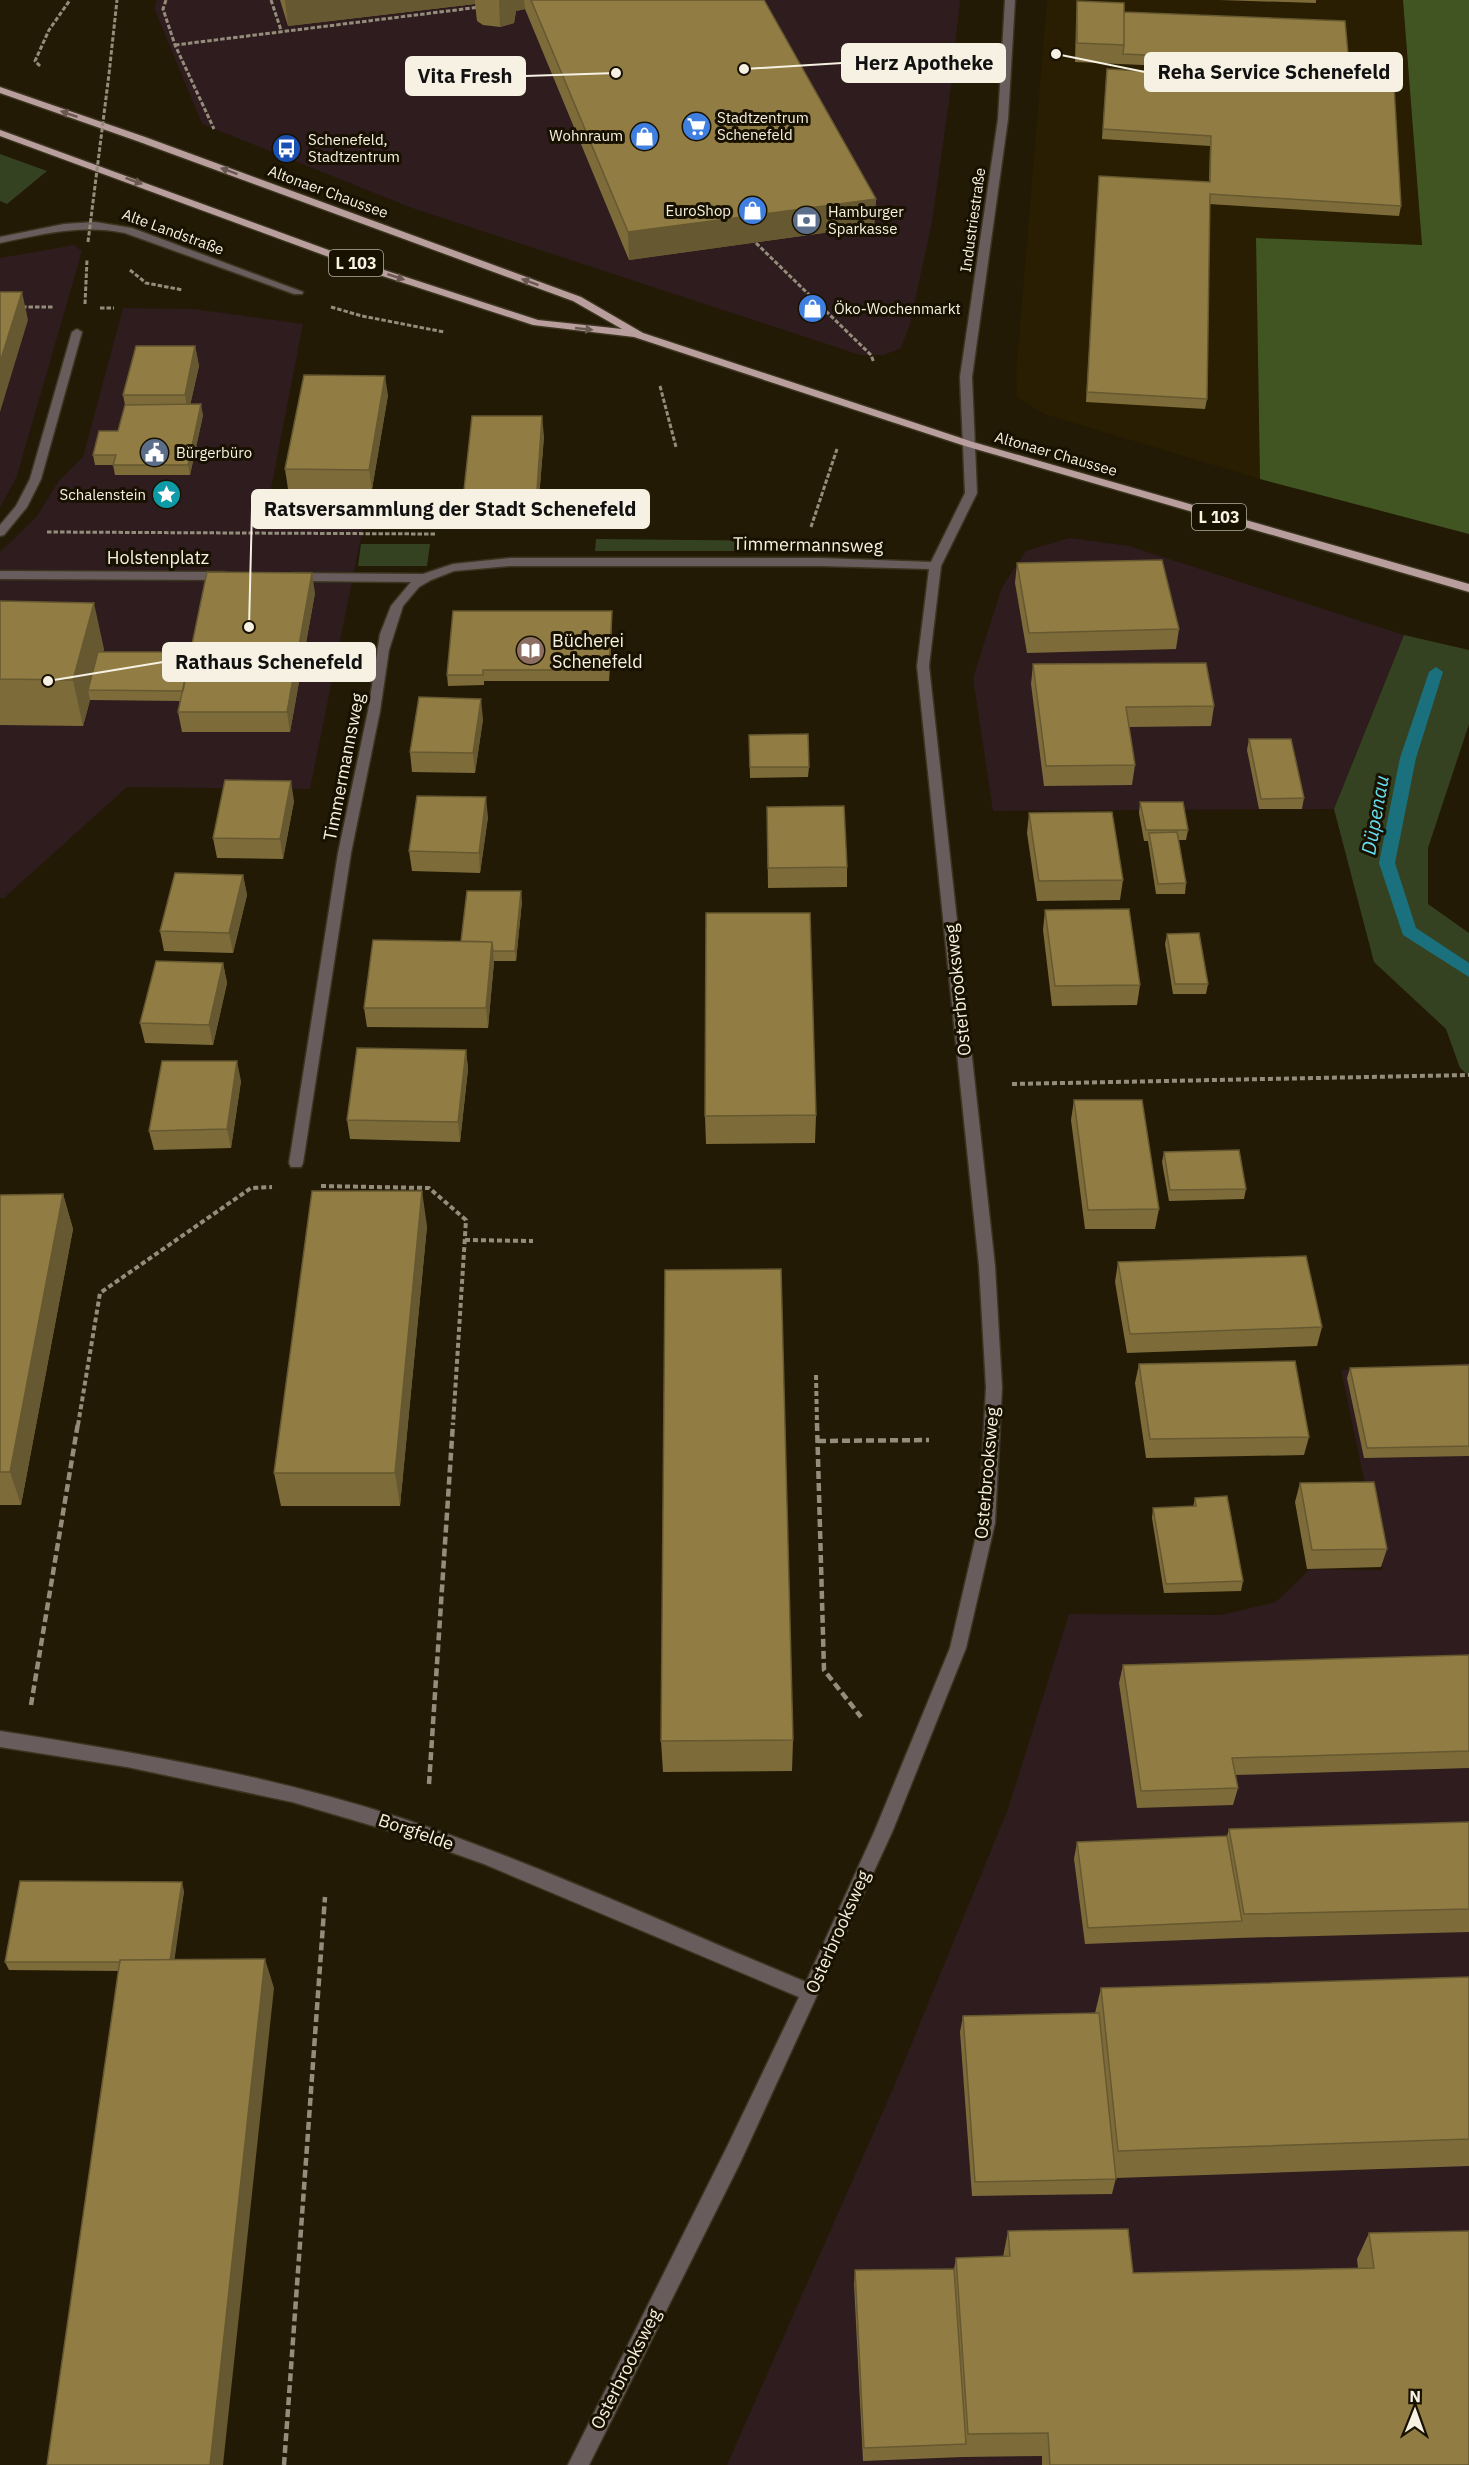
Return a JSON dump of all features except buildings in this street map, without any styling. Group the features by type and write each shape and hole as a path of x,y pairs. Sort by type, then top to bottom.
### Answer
{"main road":[{"name":"Altonaer Chaussee","path":"0,90 141,139 577,299 639,334 969,444 1469,588"},
{"name":"Altonaer Chaussee","path":"0,133 371,268 537,323 639,334"}],"street":[{"name":"Industriestraße","path":"969,444 966,377 1003,119 1010,0"},
{"name":"Alte Landstraße","path":"0,240 77,224 105,224 128,230 297,292"},
{"path":"0,531 25,501 39,471 78,332"},
{"name":"Osterbrooksweg","path":"578,2465 733,2156 884,1830 958,1648 987,1522 994,1387 987,1266 923,666 935,566 971,494 969,444"},
{"name":"Timmermannsweg","path":"296,1163 352,807 375,711 389,622 395,606 406,592 424,578 479,563 810,562 935,566"},
{"name":"Holstenplatz","path":"0,575 234,576"},
{"path":"280,577 424,578"},
{"name":"Borgfelde","path":"0,1739 127,1759 292,1794 397,1825 488,1857 810,1993"}],"path":[{"path":"43,70 35,61 49,30 69,0"},
{"path":"88,242 110,74 117,0"},
{"path":"166,0 163,9 176,45 216,133"},
{"path":"271,0 281,30"},
{"path":"176,45 281,30 483,7"},
{"path":"103,95 113,99"},
{"path":"756,243 871,355 874,363"},
{"path":"85,301 88,254"},
{"path":"297,292 338,310 452,333"},
{"path":"660,386 676,447"},
{"path":"809,530 837,449"},
{"path":"1012,1084 1469,1075"},
{"path":"291,1186 296,1163"},
{"path":"24,1743 100,1293 251,1188 291,1186 429,1188 466,1220 429,1784"},
{"path":"465,1240 533,1241"},
{"path":"816,1375 824,1670 861,1717"},
{"path":"818,1441 929,1440"},
{"path":"284,2465 325,1898"}],"shaded area":[{"path":"157,0 960,0 951,87 932,222 910,324 901,348 884,355 860,355 412,208 202,124 154,8"},
{"path":"1047,0 1403,0 1422,245 1256,238 1260,479 1044,414 1017,397 1016,374"},
{"path":"74,245 82,251 17,476 0,508 0,258"},
{"path":"123,308 194,309 303,324 270,494 369,498 310,789 127,787 4,898 0,898 0,552 37,516 58,482 83,457"},
{"path":"1069,538 1129,546 1404,635 1334,809 993,811 973,678 1002,587 1026,551"},
{"path":"1469,1363 1469,2465 727,2465 895,2084 1008,1809 1069,1614 1221,1615 1276,1602 1310,1569 1383,1570 1341,1370"}],"green space":[{"path":"1403,0 1469,0 1469,534 1260,479 1256,238 1422,245"},
{"path":"0,154 47,171 7,204 0,201"},
{"path":"596,539 791,541 794,551 595,551"},
{"path":"361,544 430,544 427,566 358,566"},
{"path":"1404,635 1469,650 1469,724 1428,848 1428,904 1469,933 1469,1076 1460,1068 1446,1029 1374,962 1334,809"}],"waterway":[{"name":"Düpenau","path":"1436,672 1408,758 1387,863 1409,931 1469,971"}],"place":[{"name":"Reha Service Schenefeld","path":"1056,54"},
{"name":"Herz Apotheke","path":"744,69"},
{"name":"Vita Fresh","path":"616,73"},
{"name":"Stadtzentrum Schenefeld","path":"696,127"},
{"name":"Wohnraum","path":"644,136"},
{"name":"Schenefeld, Stadtzentrum","path":"287,149"},
{"name":"EuroShop","path":"752,211"},
{"name":"Hamburger Sparkasse","path":"807,221"},
{"name":"Öko-Wochenmarkt","path":"813,309"},
{"name":"Bürgerbüro","path":"155,453"},
{"name":"Schalenstein","path":"167,495"},
{"name":"Ratsversammlung der Stadt Schenefeld","path":"249,627"},
{"name":"Bücherei Schenefeld","path":"531,651"},
{"name":"Rathaus Schenefeld","path":"48,681"}]}
